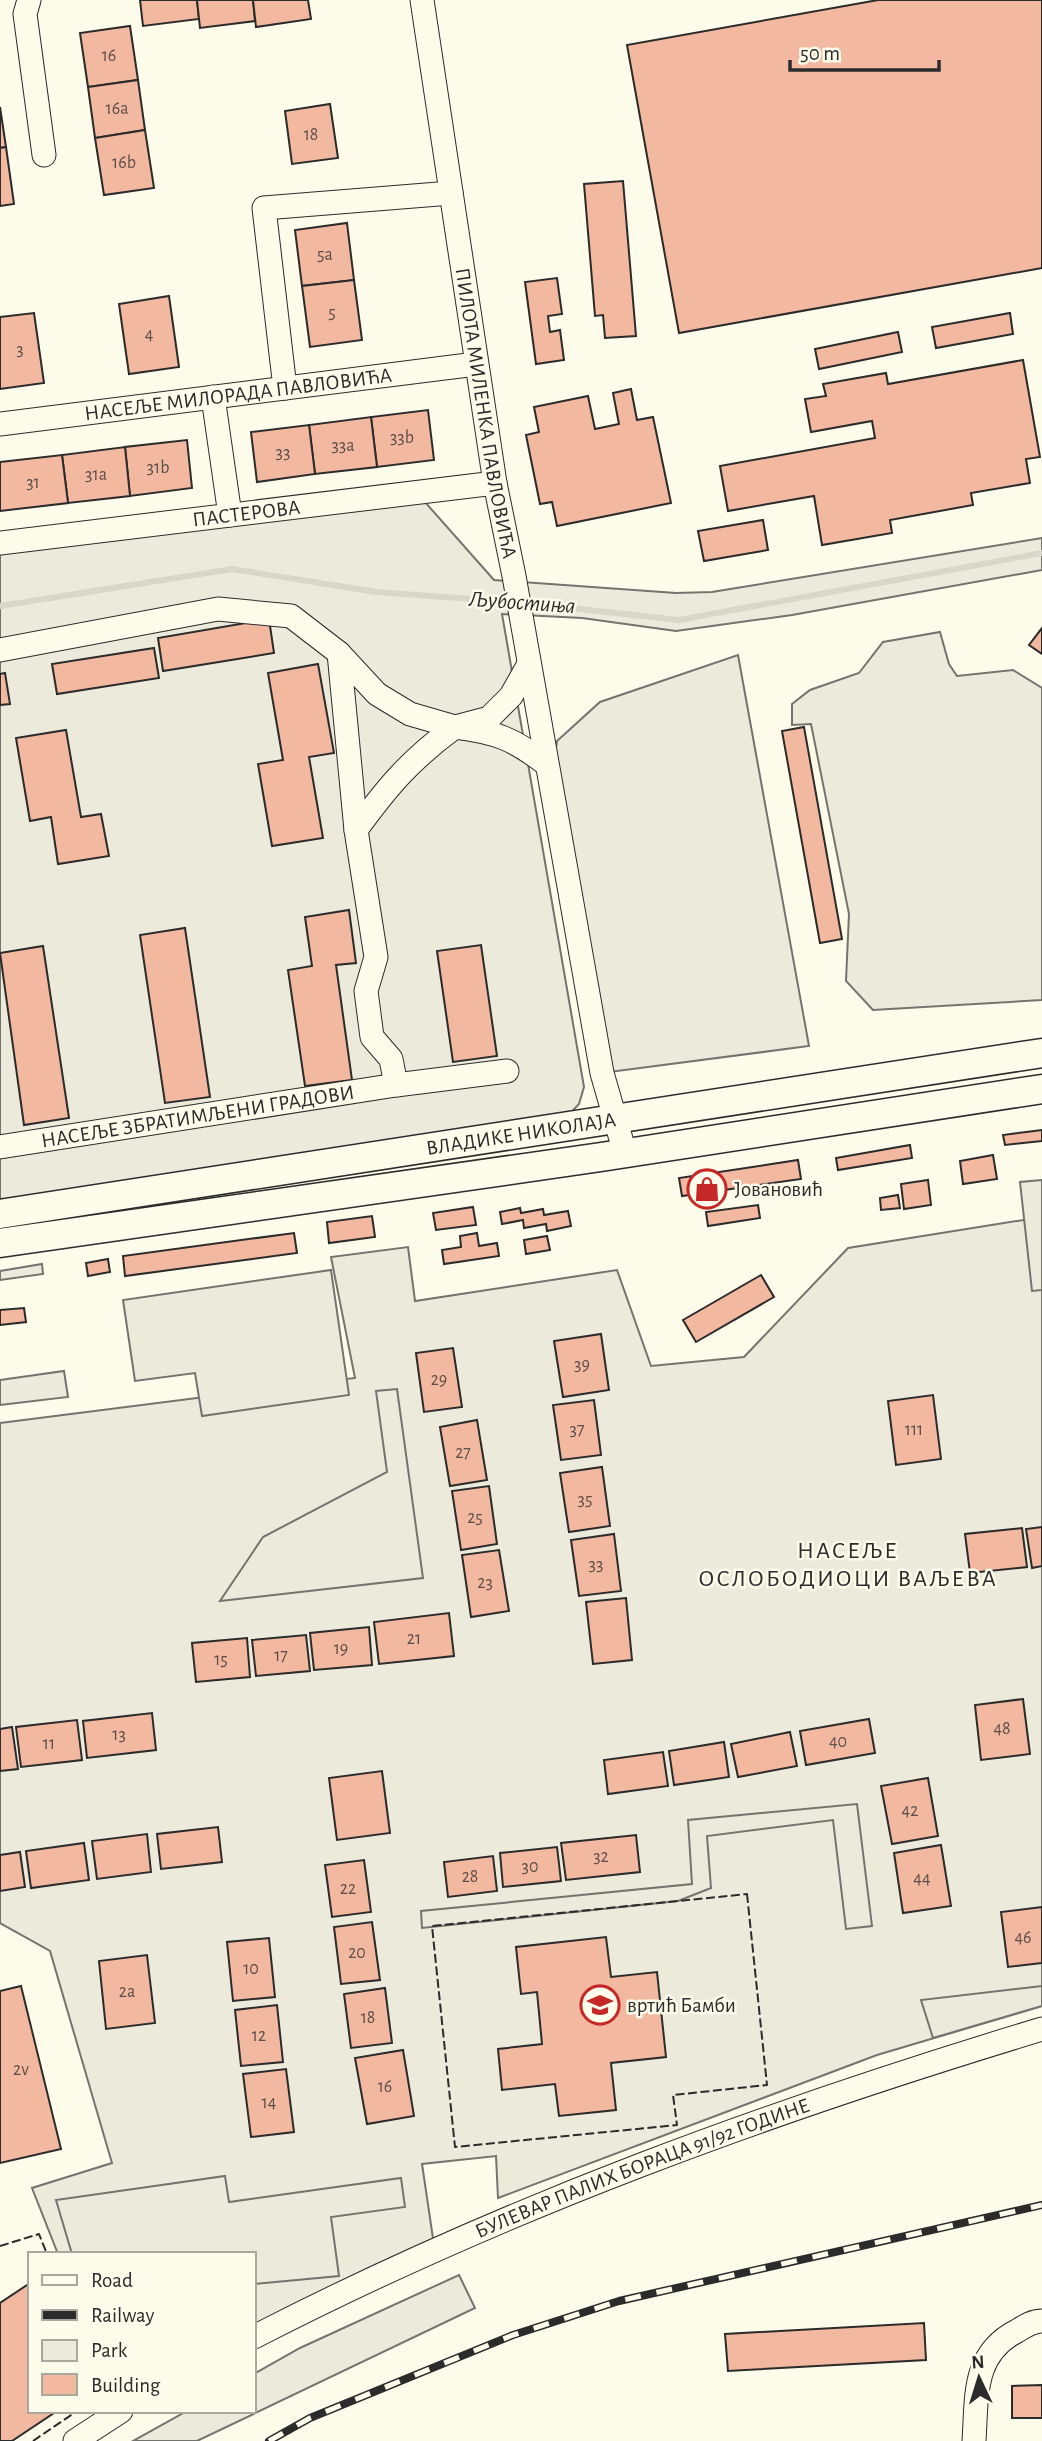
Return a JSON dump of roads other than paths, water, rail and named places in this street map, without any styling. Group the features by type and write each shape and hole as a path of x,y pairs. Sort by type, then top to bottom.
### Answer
{"main road":[{"name":"ВЛАДИКЕ НИКОЛАЈА","path":"0,1214 1042,1053"},
{"name":"ВЛАДИКЕ НИКОЛАЈА","path":"0,1242 613,1155 1042,1089"}],"street":[{"path":"29,0 25,14 44,155"},
{"name":"ПИЛОТА МИЛЕНКА ПАВЛОВИЋА","path":"422,0 495,483 514,576 613,1155"},
{"path":"285,388 264,208 451,193"},
{"name":"НАСЕЉЕ МИЛОРАДА ПАВЛОВИЋА","path":"0,424 476,364"},
{"path":"213,397 230,515"},
{"name":"ПАСТЕРОВА","path":"0,543 495,483"},
{"path":"0,650 218,609 291,615 340,653 377,694 410,714 455,727 491,731 518,742 546,764"},
{"path":"340,653 356,830 376,957 366,991 372,1037 391,1059 396,1085"},
{"path":"356,830 388,785 419,753 455,727 489,718 511,696 529,664"},
{"name":"НАСЕЉЕ ЗБРАТИМЉЕНИ ГРАДОВИ","path":"0,1147 396,1085 507,1071"},
{"name":"БУЛЕВАР ПАЛИХ БОРАЦА 91/92 ГОДИНЕ","path":"256,2336 454,2240 660,2157 829,2095 1042,2029"},
{"path":"974,2441 979,2371 1000,2340 1035,2321 1042,2321"},
{"path":"75,2441 118,2413"}],"waterway":[{"name":"Љубостиња","path":"525,603 679,620 1042,553"},
{"name":"Љубостиња","path":"0,606 232,569 376,592 514,602"}],"railway":[{"path":"269,2441 310,2418 513,2335 619,2301 1042,2205"}],"place":[{"name":"Јовановић","path":"707,1189"},
{"name":"вртић Бамби","path":"600,2005"}],"district":[{"name":"НАСЕЉЕ ОСЛОБОДИОЦИ ВАЉЕВА","path":"848,1565"}]}
